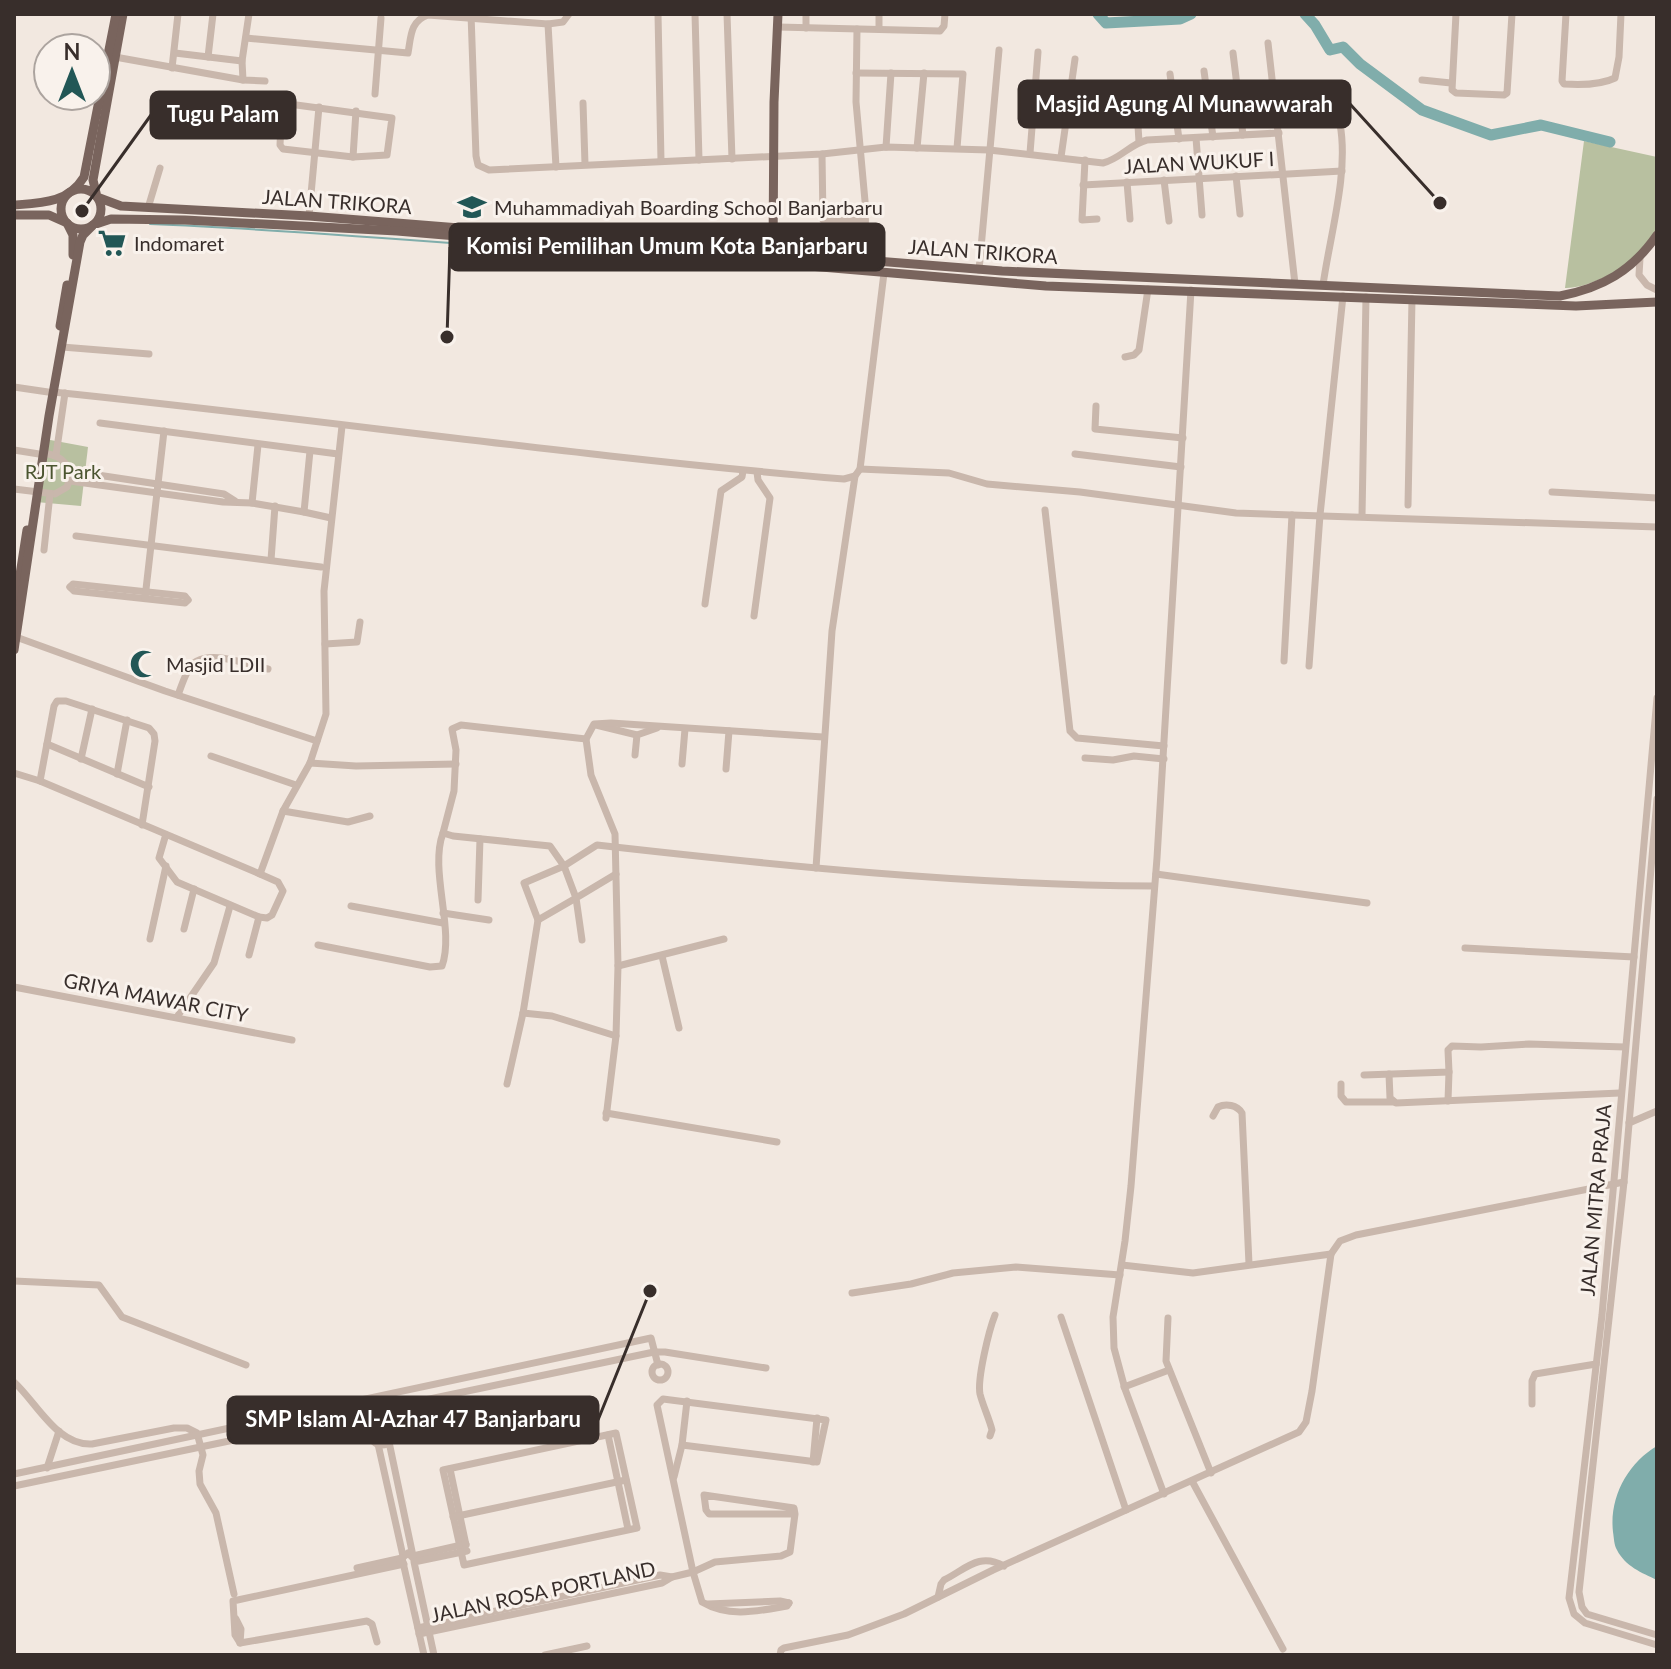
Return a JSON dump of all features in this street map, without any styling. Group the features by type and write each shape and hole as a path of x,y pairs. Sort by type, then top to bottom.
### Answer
{"main road":[{"path":"14,650 73,253 73,235 61,206 81,182 88,166 116,14"},
{"path":"51,392 80,242 100,215 93,180 123,14"},
{"path":"773,253 778,14"},
{"path":"14,205 57,201 82,189 97,197"},
{"name":"JALAN TRIKORA","path":"97,197 121,206 309,216 884,273 897,268 979,270 1412,299 1560,296 1588,291 1612,279 1655,240"},
{"path":"14,215 49,215 77,228 93,225"},
{"name":"JALAN TRIKORA","path":"93,225 111,219 132,218 795,254 1046,286 1191,290 1218,286 1295,284 1576,306 1657,302"},
{"path":"14,613 17,569 36,492"}],"street":[{"path":"172,68 178,14"},
{"path":"208,57 213,14"},
{"path":"243,80 242,61 249,14"},
{"path":"409,14 419,18"},
{"path":"246,38 408,53 413,27 419,18 428,14 470,15 548,24 563,22 569,14"},
{"path":"658,14 661,161"},
{"path":"695,14 699,160"},
{"path":"727,14 732,159"},
{"path":"806,14 806,28"},
{"path":"879,14 879,29"},
{"path":"778,27 940,31 945,14"},
{"path":"1456,14 1452,90 1456,93 1507,94 1512,14"},
{"path":"1566,14 1563,83 1588,84 1613,79 1619,57 1621,14"},
{"path":"470,15 478,165 484,169 732,159 886,147 989,150 1108,162 1139,142 1279,133"},
{"path":"375,94 381,18"},
{"path":"548,24 556,167"},
{"path":"857,29 856,73 866,261"},
{"path":"1268,43 1295,284"},
{"path":"979,270 999,50"},
{"path":"1030,153 1038,52"},
{"path":"175,53 242,61"},
{"path":"1233,53 1243,135"},
{"path":"115,57 243,80 265,81"},
{"path":"1061,157 1075,59"},
{"path":"1204,71 1213,137"},
{"path":"856,73 963,74 957,148"},
{"path":"886,147 891,73"},
{"path":"917,148 924,73"},
{"path":"1170,74 1179,139"},
{"path":"1422,80 1451,83"},
{"path":"267,101 356,111 392,118 387,155 353,157 281,148 282,103"},
{"path":"583,103 585,164"},
{"path":"309,216 319,107"},
{"path":"1137,110 1139,142"},
{"path":"353,157 356,111"},
{"path":"1323,285 1342,171 1340,124"},
{"path":"1196,138 1202,215"},
{"path":"822,154 823,220 865,220"},
{"path":"1085,160 1082,220 1097,219"},
{"path":"148,208 160,168"},
{"name":"JALAN WUKUF I","path":"1083,185 1342,171"},
{"path":"1236,176 1240,214"},
{"path":"1164,180 1169,221"},
{"path":"1127,182 1130,219"},
{"path":"795,254 795,243 866,248"},
{"path":"1642,253 1639,275 1647,285 1657,290"},
{"path":"816,868 832,631 884,273"},
{"path":"1125,357 1139,350 1148,289"},
{"path":"1164,1494 1124,1387 1112,1330 1131,1186 1156,874 1191,290"},
{"path":"1309,666 1320,515 1343,296"},
{"path":"1362,516 1366,297"},
{"path":"1408,505 1412,299"},
{"path":"62,347 149,354"},
{"path":"14,387 743,471 844,479 857,472 949,473 987,484 1080,492 1249,514 1657,527"},
{"path":"56,455 65,393"},
{"path":"1096,406 1091,428 1183,438"},
{"path":"100,423 338,454"},
{"path":"260,874 283,811 310,763 326,714 324,591 342,426"},
{"path":"145,595 164,431"},
{"path":"252,503 258,445"},
{"path":"14,450 56,455 71,471 70,481 63,491 50,494 14,489"},
{"path":"304,512 310,451"},
{"path":"1075,454 1181,467"},
{"path":"71,471 224,494 235,501"},
{"path":"705,604 721,491 739,479 743,471"},
{"path":"754,616 770,498 758,480 757,472"},
{"path":"70,481 275,506 331,518"},
{"path":"1552,492 1657,498"},
{"path":"44,550 50,494"},
{"path":"271,560 275,506"},
{"path":"1045,510 1071,734 1077,738 1164,746"},
{"path":"1284,661 1292,515"},
{"path":"76,536 321,567"},
{"path":"145,595 74,591 70,587 73,584 145,595 188,601 185,596 145,595"},
{"path":"325,644 357,642 360,622"},
{"path":"16,637 317,741"},
{"path":"178,695 191,666 198,660 216,658 268,669"},
{"name":"JALAN MITRA PRAJA","path":"1657,698 1614,1184 1569,1598 1574,1614 1585,1623 1657,1645"},
{"path":"40,781 55,702 66,701 149,728 154,734 142,825"},
{"path":"81,759 92,709"},
{"path":"117,774 127,720"},
{"path":"594,724 823,737"},
{"path":"594,724 607,730 637,735 659,727"},
{"path":"594,724 586,739 591,775 614,829 616,874 616,1036 606,1116 777,1142"},
{"path":"318,945 439,967 444,962 440,851 454,791 456,764 452,730 458,725 586,739"},
{"path":"682,764 685,729"},
{"path":"726,769 729,731"},
{"path":"635,755 637,735"},
{"path":"47,744 149,787"},
{"path":"211,756 296,785"},
{"path":"1085,758 1113,760 1134,756 1164,759"},
{"path":"310,763 356,766 456,764"},
{"path":"14,773 40,781 142,825 166,834 278,882 283,891 272,915 259,917 177,882 159,857 166,834"},
{"name":"JALAN MITRA PRAJA","path":"1657,799 1624,1182 1579,1592 1587,1614 1657,1635"},
{"path":"283,811 348,822 370,816"},
{"path":"443,833 550,846 564,866 576,898 582,940"},
{"path":"478,900 480,839"},
{"path":"507,1084 523,1013 538,920 524,883 564,866 597,845 971,881 1154,886"},
{"path":"150,939 166,866"},
{"path":"538,920 616,874"},
{"path":"1156,874 1367,903"},
{"path":"184,929 194,889"},
{"path":"177,1017 214,963 230,906"},
{"path":"351,906 443,923"},
{"path":"443,913 489,920"},
{"path":"249,955 259,917"},
{"path":"618,966 724,939"},
{"path":"1465,948 1634,957"},
{"path":"662,956 679,1028"},
{"name":"GRIYA MAWAR CITY","path":"14,987 292,1040"},
{"path":"523,1013 552,1016 616,1036"},
{"path":"1448,1101 1448,1050 1452,1046 1529,1044 1625,1047"},
{"path":"1364,1075 1449,1072"},
{"path":"1389,1074 1390,1098 1393,1102"},
{"path":"1341,1084 1341,1096 1346,1102 1620,1093"},
{"path":"1213,1116 1218,1107 1225,1105 1235,1106 1242,1113 1249,1264"},
{"path":"1629,1123 1657,1111"},
{"path":"780,1655 784,1648 861,1631 1295,1435 1304,1426 1331,1254 1340,1241 1356,1235 1624,1182"},
{"path":"1122,1265 1193,1273 1331,1254"},
{"path":"852,1293 911,1284 953,1273 1016,1267 1120,1275"},
{"path":"14,1281 99,1285 122,1317 246,1365"},
{"path":"990,1436 992,1430 979,1392 983,1376 982,1361 995,1315"},
{"path":"1061,1317 1126,1510"},
{"path":"1168,1318 1166,1353 1169,1370 1211,1473"},
{"path":"14,1474 651,1338 658,1365 652,1374 661,1380 663,1399"},
{"path":"14,1486 654,1352 766,1368"},
{"path":"1532,1404 1535,1374 1596,1364"},
{"path":"1124,1387 1169,1370"},
{"path":"14,1382 59,1431 68,1438 86,1444 174,1428 187,1428 198,1433 202,1447 200,1484 216,1513 234,1594"},
{"path":"382,1395 394,1434"},
{"path":"364,1399 372,1439 378,1444 383,1463 424,1655"},
{"path":"682,1445 818,1462 826,1422 817,1418 687,1401 663,1399 658,1403 673,1483 703,1604"},
{"path":"673,1483 682,1445 687,1401"},
{"path":"434,1655 389,1442 394,1434 466,1419"},
{"path":"371,1427 379,1421 389,1423"},
{"path":"47,1468 59,1431"},
{"path":"210,1431 213,1444"},
{"path":"608,1435 622,1481 637,1528 464,1565 456,1516 443,1470 608,1435"},
{"path":"378,1444 389,1442"},
{"path":"383,1463 393,1461"},
{"path":"456,1516 622,1481"},
{"path":"1192,1481 1283,1649"},
{"path":"703,1496 729,1497 793,1508 795,1514 709,1514 703,1496"},
{"name":"JALAN ROSA PORTLAND","path":"419,1631 662,1583 728,1560 788,1554 795,1514"},
{"path":"377,1642 372,1623 365,1621 240,1643 235,1639 233,1601 463,1548"},
{"path":"938,1597 944,1580 975,1562 993,1560 1004,1566"},
{"path":"357,1568 403,1561"},
{"path":"789,1603 787,1606 741,1613 703,1604 789,1603"},
{"path":"545,1655 572,1652 587,1646"}],"green space":[{"path":"1584,141 1657,157 1657,225 1653,237 1634,259 1591,283 1565,288"},
{"name":"RJT Park","path":"45,439 88,447 81,506 36,502"}],"water":[{"path":"1657,1446 1657,1580 1634,1568 1620,1556 1615,1544 1613,1519 1618,1494 1629,1471"}],"waterway":[{"path":"1098,14 1106,23 1180,19 1191,14"},
{"path":"1305,14 1330,50 1343,47 1360,64 1422,110 1491,135 1541,125 1610,142"},
{"path":"150,224 674,259"}],"place":[{"name":"Masjid Agung Al Munawwarah","path":"1440,203"},
{"name":"Muhammadiyah Boarding School Banjarbaru","path":"472,207"},
{"name":"Tugu Palam","path":"82,211"},
{"name":"Indomaret","path":"112,243"},
{"name":"Komisi Pemilihan Umum Kota Banjarbaru","path":"447,337"},
{"name":"Masjid LDII","path":"144,664"},
{"name":"SMP Islam Al-Azhar 47 Banjarbaru","path":"650,1291"}]}
